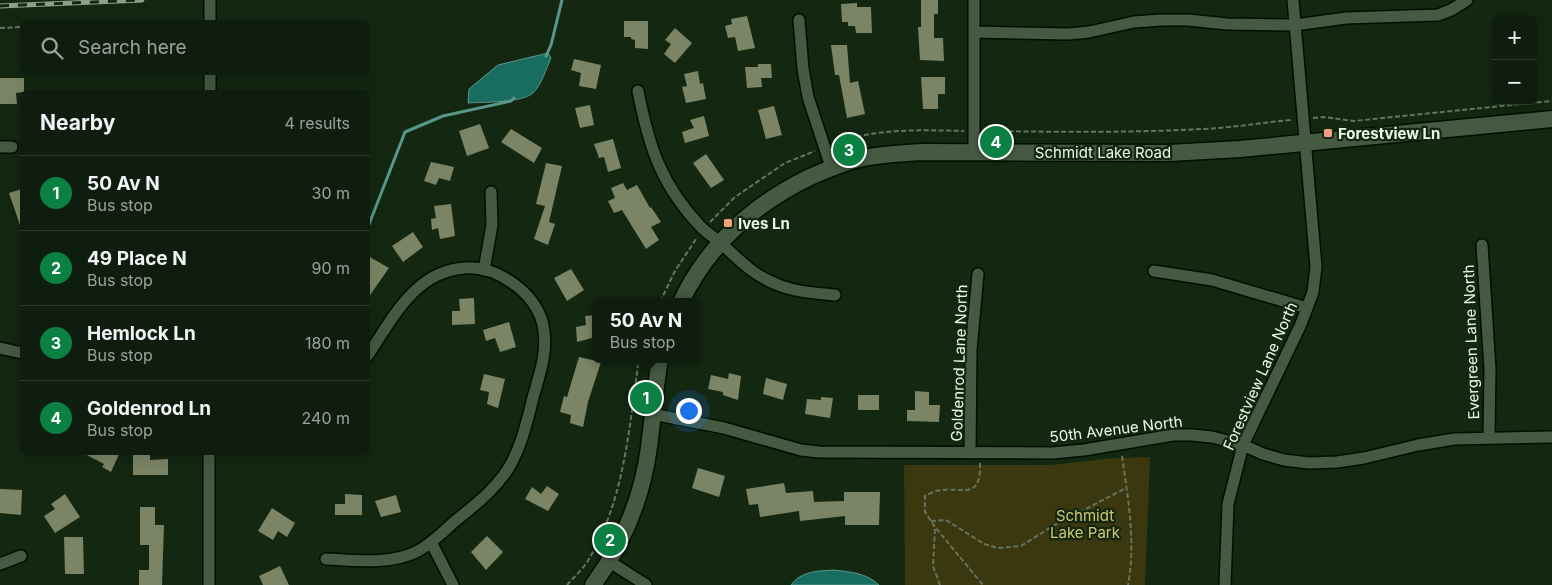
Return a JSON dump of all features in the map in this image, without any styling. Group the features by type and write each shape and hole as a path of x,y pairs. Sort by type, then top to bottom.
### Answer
{"street":[{"path":"210,0 210,20"},
{"path":"974,0 974,152"},
{"name":"Forestview Lane North","path":"1225,585 1228,504 1243,445 1301,324 1313,292 1316,267 1293,0"},
{"path":"974,32 1068,34 1089,32 1134,22 1161,20 1188,20 1226,24 1294,25 1346,18 1438,15 1451,10 1467,0"},
{"path":"799,20 802,69 808,97 831,167"},
{"path":"210,75 210,90"},
{"path":"638,91 655,159 668,185 696,222 760,278 793,290 835,296"},
{"name":"Schmidt Lake Road","path":"683,298 707,258 732,230 760,206 789,187 831,167 859,159 894,154 974,152 1170,153 1240,149 1552,119"},
{"path":"484,270 492,225 492,192"},
{"name":"Evergreen Lane North","path":"1482,245 1490,369 1489,437"},
{"path":"326,559 382,560 399,558 416,552 431,542 488,494 511,464 519,446 541,369 545,348 544,330 540,313 517,286 504,278 484,270 472,268 452,269 432,277 417,288 405,301 370,352"},
{"path":"1154,271 1212,280 1307,308"},
{"name":"Goldenrod Lane North","path":"975,453 971,350 978,274"},
{"path":"0,348 20,353"},
{"path":"593,585 622,542 643,482 659,363"},
{"name":"50th Avenue North","path":"652,414 724,428 801,450 819,452 1052,453 1084,450 1173,435 1192,435 1212,437 1243,445 1263,454 1284,460 1309,463 1337,462 1364,458 1454,438 1552,437"},
{"path":"209,455 209,585"},
{"path":"431,542 453,585"},
{"path":"0,564 21,556"},
{"path":"610,562 646,585"}],"path":[{"path":"0,28 20,28"},
{"path":"567,585 589,560 611,512 621,478 638,363"},
{"path":"1120,444 1131,526 1131,571 1128,585"},
{"path":"975,453 980,476 976,485 970,490 936,491 924,496 926,512 931,521 983,585"},
{"path":"931,521 946,520 984,544 998,548 1021,546 1053,526 1126,488"},
{"path":"935,527 933,566 940,585"}],"green space":[{"name":"Schmidt Lake Park","path":"1150,457 1145,585 905,585 904,465 1050,465 1114,458"}],"water":[{"path":"548,53 551,58 541,81 533,93 520,99 468,103 469,89 498,65"},
{"path":"834,570 852,572 864,576 879,585 791,585 805,574"}],"building":[{"path":"921,0 938,0 938,14 934,14 934,38 943,38 944,61 920,60 918,27 921,27"},
{"path":"857,3 857,7 871,7 872,33 856,33 855,26 848,26 848,22 842,22 841,4"},
{"path":"747,16 755,48 738,51 735,37 728,38 725,26 732,24 731,19"},
{"path":"624,21 648,21 648,49 635,48 635,40 631,39 631,37 624,37"},
{"path":"675,28 692,43 675,63 664,54 671,44 665,40"},
{"path":"831,45 847,45 850,83 858,81 865,114 847,118 839,75 835,75"},
{"path":"574,59 601,65 596,89 579,86 581,73 571,70"},
{"path":"758,64 771,64 772,78 761,78 762,87 747,88 745,67 758,67"},
{"path":"698,71 700,84 703,83 706,99 686,103 682,87 687,86 684,74"},
{"path":"921,77 945,77 945,94 938,94 938,109 923,109"},
{"path":"0,78 24,78 24,90 16,93 17,104 0,104"},
{"path":"590,105 594,125 580,128 575,108"},
{"path":"774,106 782,135 766,139 758,110"},
{"path":"704,116 709,136 685,143 682,132 694,128 690,120"},
{"path":"480,124 489,148 467,156 459,131"},
{"path":"511,129 542,148 534,163 501,142"},
{"path":"613,139 621,168 608,172 604,157 599,158 594,144"},
{"path":"706,154 724,180 711,188 693,163"},
{"path":"431,162 454,167 450,181 439,178 436,185 424,181"},
{"path":"546,163 562,166 549,222 555,224 548,245 534,239 545,206 536,204"},
{"path":"623,183 627,190 637,185 650,208 661,222 651,227 659,240 646,249 622,210 614,213 608,201 615,198 611,188"},
{"path":"20,190 20,225 9,193"},
{"path":"451,204 455,236 440,239 438,228 432,230 431,219 436,218 434,206"},
{"path":"413,232 423,247 403,262 392,246"},
{"path":"370,257 389,268 370,295"},
{"path":"571,269 584,290 567,301 554,278"},
{"path":"474,298 475,324 452,325 452,311 460,311 459,299"},
{"path":"592,315 592,338 577,342 576,327 586,325 585,316"},
{"path":"509,322 516,347 500,352 495,338 486,341 483,330"},
{"path":"579,357 592,360 592,363 601,363 588,402 583,427 570,423 571,415 560,412 564,396 567,397"},
{"path":"729,373 741,376 738,400 723,395 723,392 708,389 711,375 728,379"},
{"path":"484,374 505,379 498,408 487,404 489,392 480,390"},
{"path":"766,378 787,384 783,400 763,394"},
{"path":"915,391 929,392 929,405 940,405 939,422 907,421 907,410 915,410"},
{"path":"858,395 879,395 879,410 858,410"},
{"path":"821,397 833,398 830,418 805,414 807,399 821,400"},
{"path":"87,455 119,455 111,472 102,467 104,464"},
{"path":"133,455 150,455 150,460 168,459 168,475 133,475"},
{"path":"698,468 725,476 719,497 692,488"},
{"path":"784,483 786,493 813,491 814,502 844,501 844,492 880,492 879,525 845,525 845,516 800,521 799,511 760,517 758,504 749,505 746,489"},
{"path":"547,486 559,494 548,511 525,499 532,487 541,494"},
{"path":"0,489 22,490 21,515 0,513"},
{"path":"65,494 80,517 55,533 44,516 55,509 51,504"},
{"path":"345,494 362,495 362,515 335,515 335,504 345,504"},
{"path":"396,495 401,512 381,517 375,501"},
{"path":"140,507 155,507 155,525 164,525 162,585 139,585 139,570 149,570 149,545 140,545"},
{"path":"272,508 295,523 287,537 278,531 273,540 258,531"},
{"path":"487,536 503,552 486,570 471,552"},
{"path":"64,537 83,537 84,574 65,574"},
{"path":"280,566 289,585 263,585 259,576"}],"waterway":[{"path":"546,56 551,45 562,0"},
{"path":"370,222 405,132 443,116 511,101 514,98"}],"railway":[{"path":"0,6 142,0"}],"place":[{"name":"Forestview Ln","path":"1328,133"},
{"name":"Goldenrod Ln","path":"996,142"},
{"name":"Hemlock Ln","path":"849,150"},
{"name":"Ives Ln","path":"728,223"},
{"name":"50 Av N","path":"646,398"},
{"name":"49 Place N","path":"610,540"}]}
